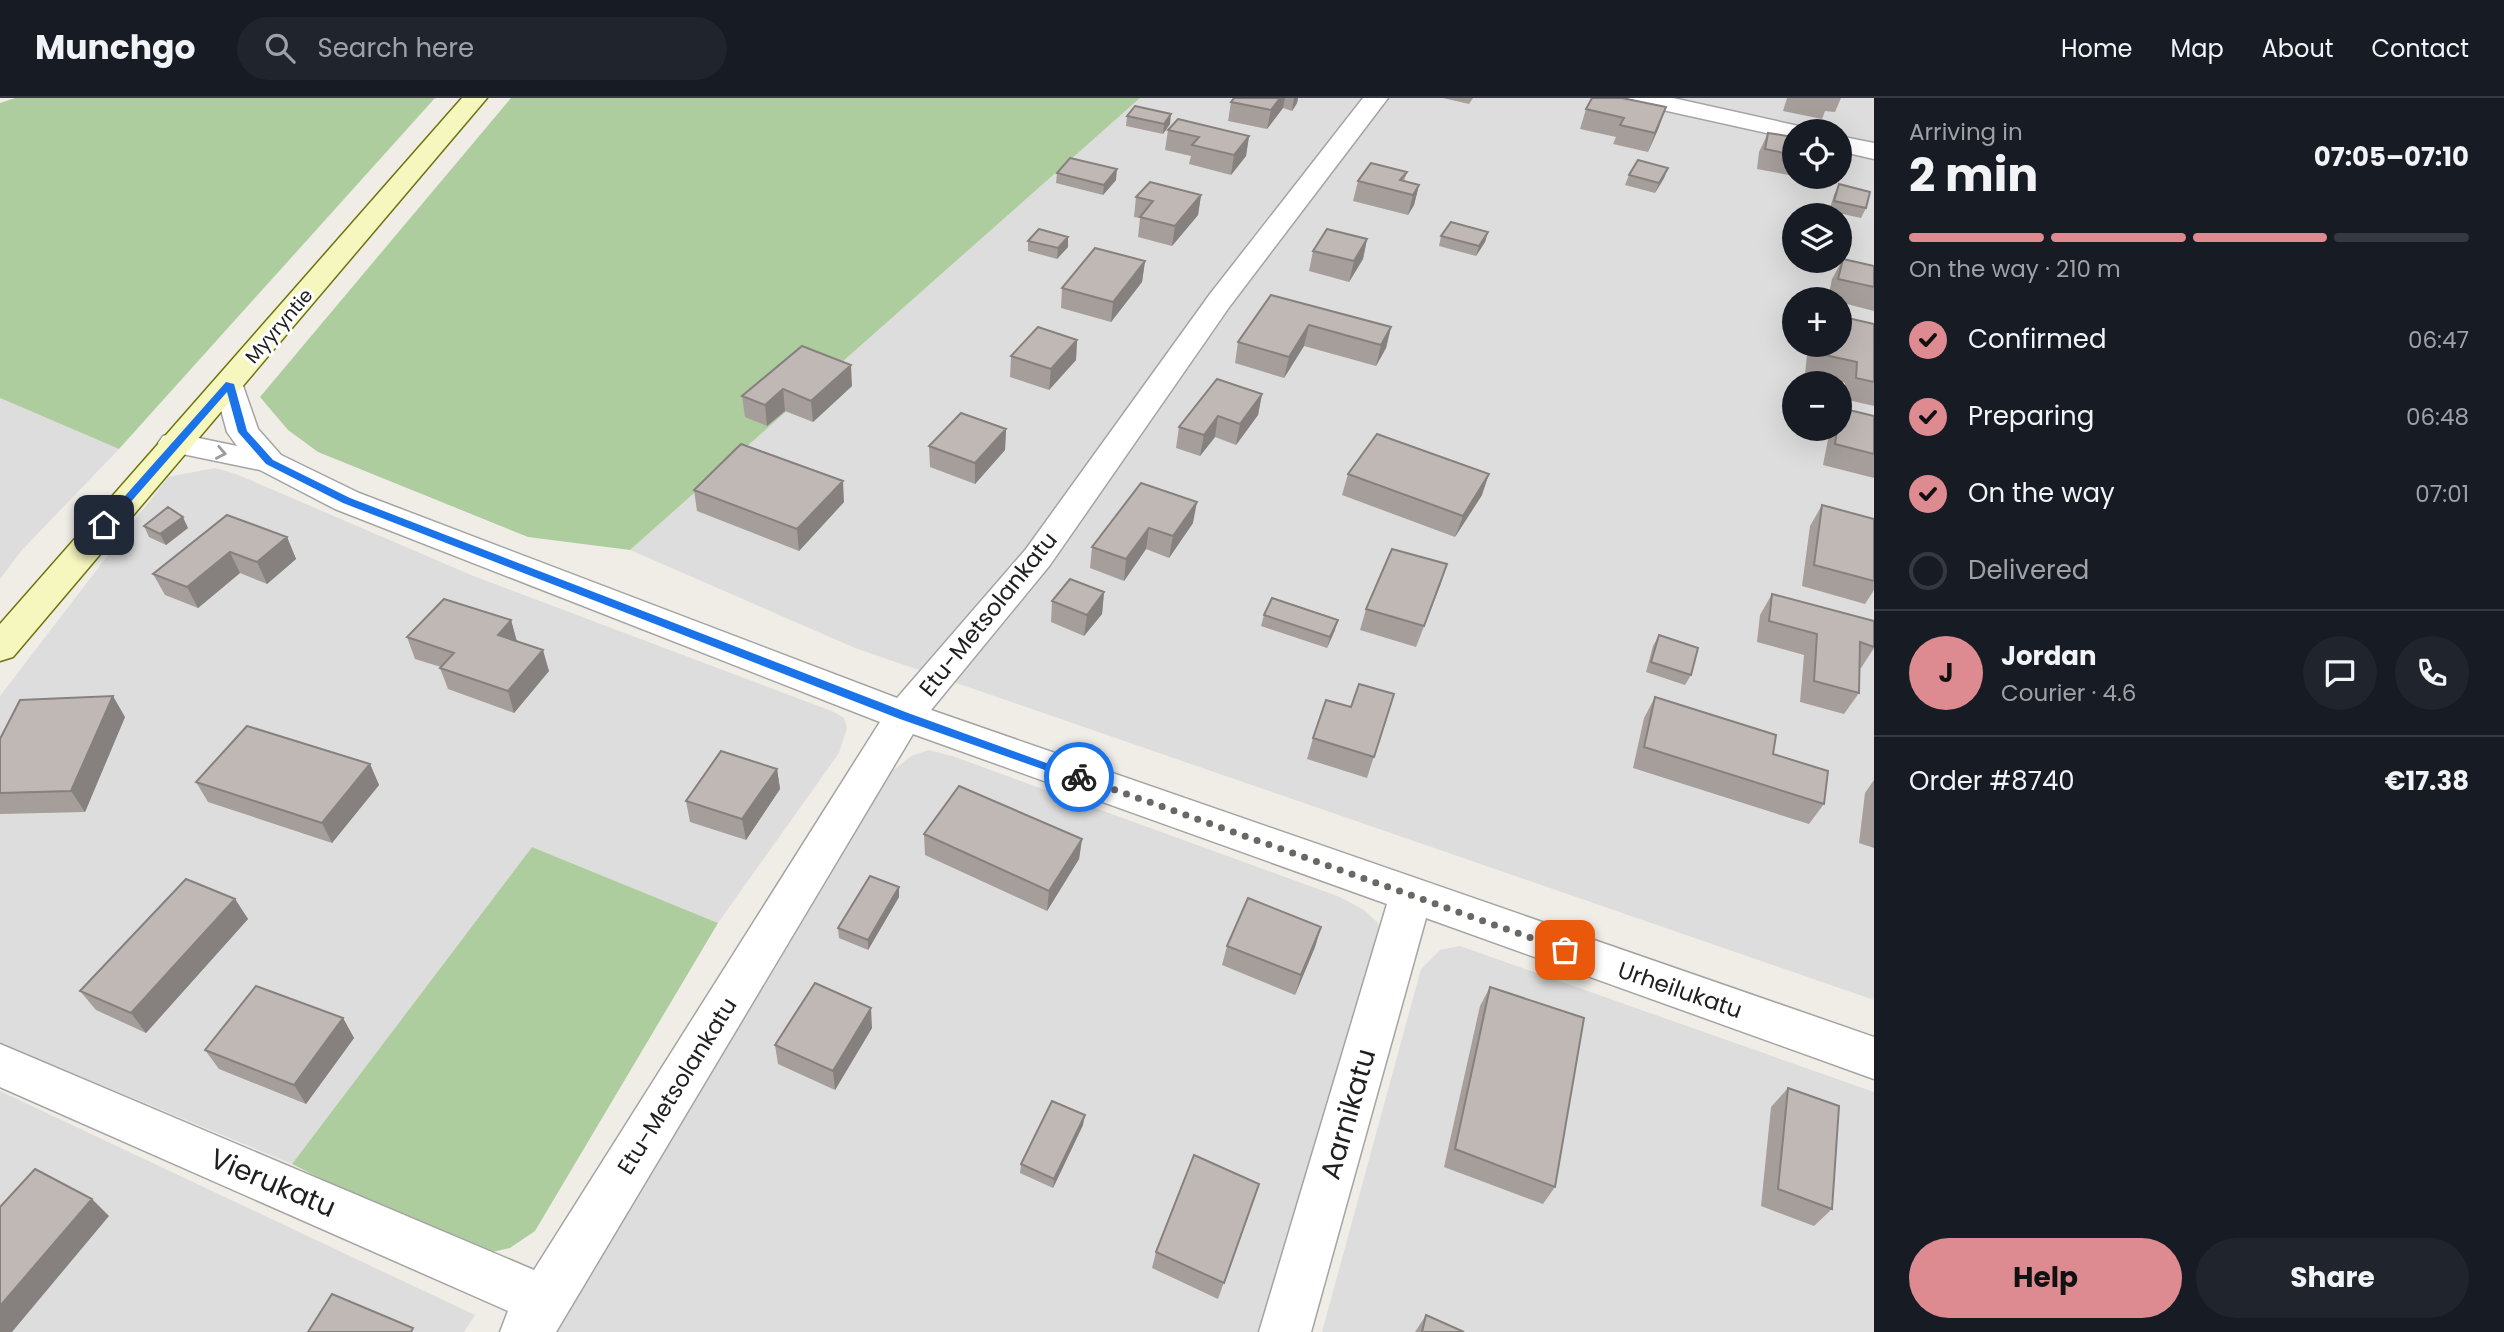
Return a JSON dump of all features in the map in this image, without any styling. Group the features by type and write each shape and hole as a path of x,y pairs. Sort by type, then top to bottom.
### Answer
{"street":[{"name":"Myyryntie","path":"0,648 174,443 229,384 475,98"},
{"name":"Etu-Metsolankatu","path":"535,1317 904,716 1038,557 1220,300 1376,98"},
{"path":"1640,98 1736,108 1782,127"},
{"path":"1852,146 1874,151"},
{"name":"Urheilukatu","path":"229,384 243,432 269,462"},
{"name":"Urheilukatu","path":"174,443 269,462 347,501 904,716 1874,1058"},
{"name":"Aarnikatu","path":"1285,1332 1411,895"},
{"name":"Vierukatu","path":"0,1065 535,1317"}],"shaded area":[{"path":"1140,98 1874,98 1874,1000 855,648 630,550"},
{"path":"0,398 119,449 22,550 0,579"},
{"path":"215,468 236,474 471,575 834,712 844,718 847,728 839,753 718,923 532,847 292,1164 0,1043 0,696 168,477"},
{"path":"929,750 955,757 1340,897 1364,910 1378,923 1381,938 1259,1332 551,1332 890,773 911,756"},
{"path":"1460,946 1874,1092 1874,1332 1322,1332 1421,969 1440,950"},
{"path":"0,1091 475,1315 464,1332 0,1332"}],"green space":[{"path":"15,98 435,98 119,449 0,398 0,103"},
{"path":"511,98 1140,98 630,550 528,537 318,452 288,430 260,397"},
{"path":"532,847 718,923 535,1231 510,1248 474,1256 292,1164"}],"building":[{"path":"1234,98 1280,98 1271,110 1231,102"},
{"path":"1592,98 1622,98 1666,107 1655,133 1620,125 1624,118 1586,109"},
{"path":"1135,106 1171,114 1164,124 1127,116"},
{"path":"1178,119 1249,136 1234,155 1192,145 1199,137 1168,130"},
{"path":"1768,133 1782,135 1782,153 1765,149"},
{"path":"1070,158 1117,169 1104,185 1057,173"},
{"path":"1638,160 1668,168 1659,183 1629,175"},
{"path":"1371,163 1407,172 1400,180 1419,185 1413,195 1358,181"},
{"path":"1150,182 1201,195 1175,226 1140,217 1153,201 1136,197"},
{"path":"1852,187 1870,192 1866,208 1834,201 1838,189"},
{"path":"1451,222 1488,232 1479,246 1441,236"},
{"path":"1039,229 1068,237 1058,248 1028,241"},
{"path":"1327,229 1367,239 1354,261 1313,251"},
{"path":"1095,248 1145,261 1113,302 1062,288"},
{"path":"1852,261 1874,266 1874,287 1838,279 1840,273 1852,273"},
{"path":"1271,295 1391,327 1381,345 1309,325 1289,357 1238,342"},
{"path":"1852,319 1874,324 1874,382 1856,378 1857,362 1834,357 1852,357"},
{"path":"1038,327 1077,340 1051,369 1011,356"},
{"path":"802,346 851,365 811,401 783,389 765,405 742,396"},
{"path":"1217,379 1262,394 1240,424 1218,416 1204,435 1179,427"},
{"path":"1852,411 1874,416 1874,454 1835,444 1835,441 1852,441"},
{"path":"961,413 1006,429 975,463 929,446"},
{"path":"1377,434 1489,474 1463,516 1348,474"},
{"path":"741,444 843,481 797,529 694,490"},
{"path":"1141,483 1197,502 1173,536 1149,528 1126,559 1092,547"},
{"path":"1822,505 1874,519 1874,581 1814,565"},
{"path":"168,507 183,517 160,534 144,526"},
{"path":"227,515 287,537 257,562 230,552 187,587 153,574"},
{"path":"1392,549 1447,564 1424,626 1366,609"},
{"path":"1070,579 1104,592 1087,615 1052,601"},
{"path":"1772,594 1874,621 1874,647 1860,642 1859,693 1814,681 1817,634 1769,621"},
{"path":"1272,598 1338,620 1330,637 1264,615"},
{"path":"444,599 511,620 498,635 543,650 508,691 440,668 454,653 407,637"},
{"path":"1659,635 1698,648 1691,675 1651,662"},
{"path":"1359,684 1394,694 1374,757 1313,738 1326,700 1351,707"},
{"path":"113,696 71,791 0,793 0,739 20,700"},
{"path":"1655,697 1776,735 1773,754 1828,771 1824,804 1644,747"},
{"path":"247,726 370,764 322,823 196,782"},
{"path":"721,751 777,769 742,819 686,801"},
{"path":"959,786 1082,839 1049,891 924,834"},
{"path":"870,876 899,887 868,940 838,928"},
{"path":"186,879 235,899 131,1013 80,991"},
{"path":"1248,898 1321,927 1301,975 1227,946"},
{"path":"815,983 871,1008 833,1071 775,1045"},
{"path":"256,986 343,1018 294,1085 205,1050"},
{"path":"1490,987 1584,1018 1555,1187 1455,1149"},
{"path":"1788,1088 1839,1106 1832,1209 1778,1189"},
{"path":"1052,1101 1085,1115 1054,1179 1021,1164"},
{"path":"1194,1155 1259,1184 1224,1283 1156,1252"},
{"path":"35,1169 92,1199 0,1306 0,1207"},
{"path":"332,1294 413,1328 411,1332 308,1332"},
{"path":"1426,1315 1464,1332 1422,1332"}],"way so far":[{"path":"1079,777 1565,950"}],"route":[{"path":"104,525 229,384 243,432 269,462 347,501 904,716 1079,777"}]}
